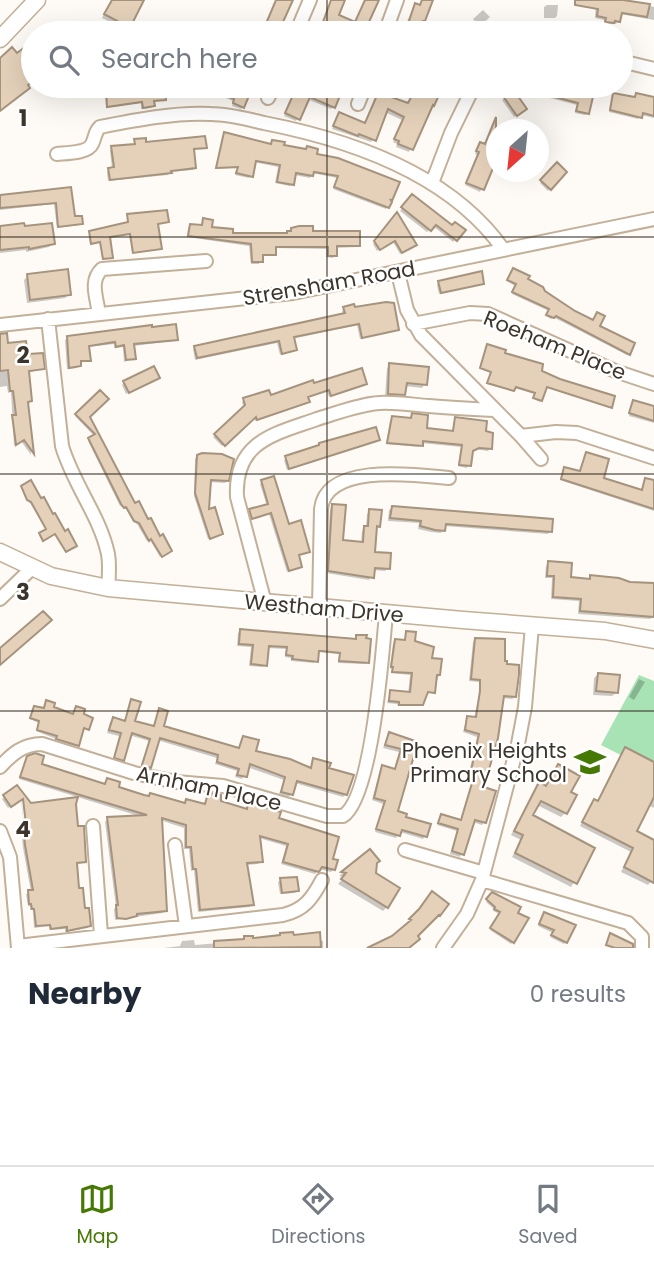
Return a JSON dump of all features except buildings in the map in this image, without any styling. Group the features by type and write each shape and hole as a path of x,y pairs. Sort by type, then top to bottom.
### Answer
{"street":[{"path":"0,39 37,0"},
{"path":"301,21 310,0"},
{"path":"389,21 397,0"},
{"path":"633,64 654,69"},
{"path":"358,104 360,98"},
{"path":"432,183 468,98"},
{"path":"57,154 91,146 94,133 100,127 153,118 211,113 297,128 398,165 432,183 491,232 503,249"},
{"name":"Strensham Road","path":"0,325 261,298 398,273 654,219"},
{"path":"99,314 94,282 96,274 102,269 206,261"},
{"path":"398,273 413,324 436,352 541,459"},
{"name":"Roeham Place","path":"413,324 470,313 488,314 615,371 654,384"},
{"path":"48,319 62,446 66,461 109,555 108,588"},
{"path":"265,603 237,497 237,482 243,463 250,451 262,440 272,434 335,414 380,403 494,410"},
{"path":"521,436 556,432 577,433 654,458"},
{"path":"320,607 323,522 321,509 322,500 330,490 369,474 449,478"},
{"name":"Westham Drive","path":"0,552 32,568 70,582 108,588 605,631 654,640"},
{"path":"0,599 32,568"},
{"name":"Arnham Place","path":"0,767 10,756 30,744 42,744 160,780 223,786 327,816 343,816 353,805 360,786 376,716 386,613"},
{"path":"443,948 467,914 483,877 513,765 525,707 532,626"},
{"path":"93,825 101,935"},
{"path":"0,831 10,857 18,947 101,935 251,920 294,912 308,903 322,880"},
{"path":"174,845 186,926"},
{"path":"405,850 628,923 642,937 642,948"}],"green space":[{"path":"639,675 654,681 654,772 601,745"}],"place":[{"name":"Phoenix Heights Primary School","path":"590,762"}]}
